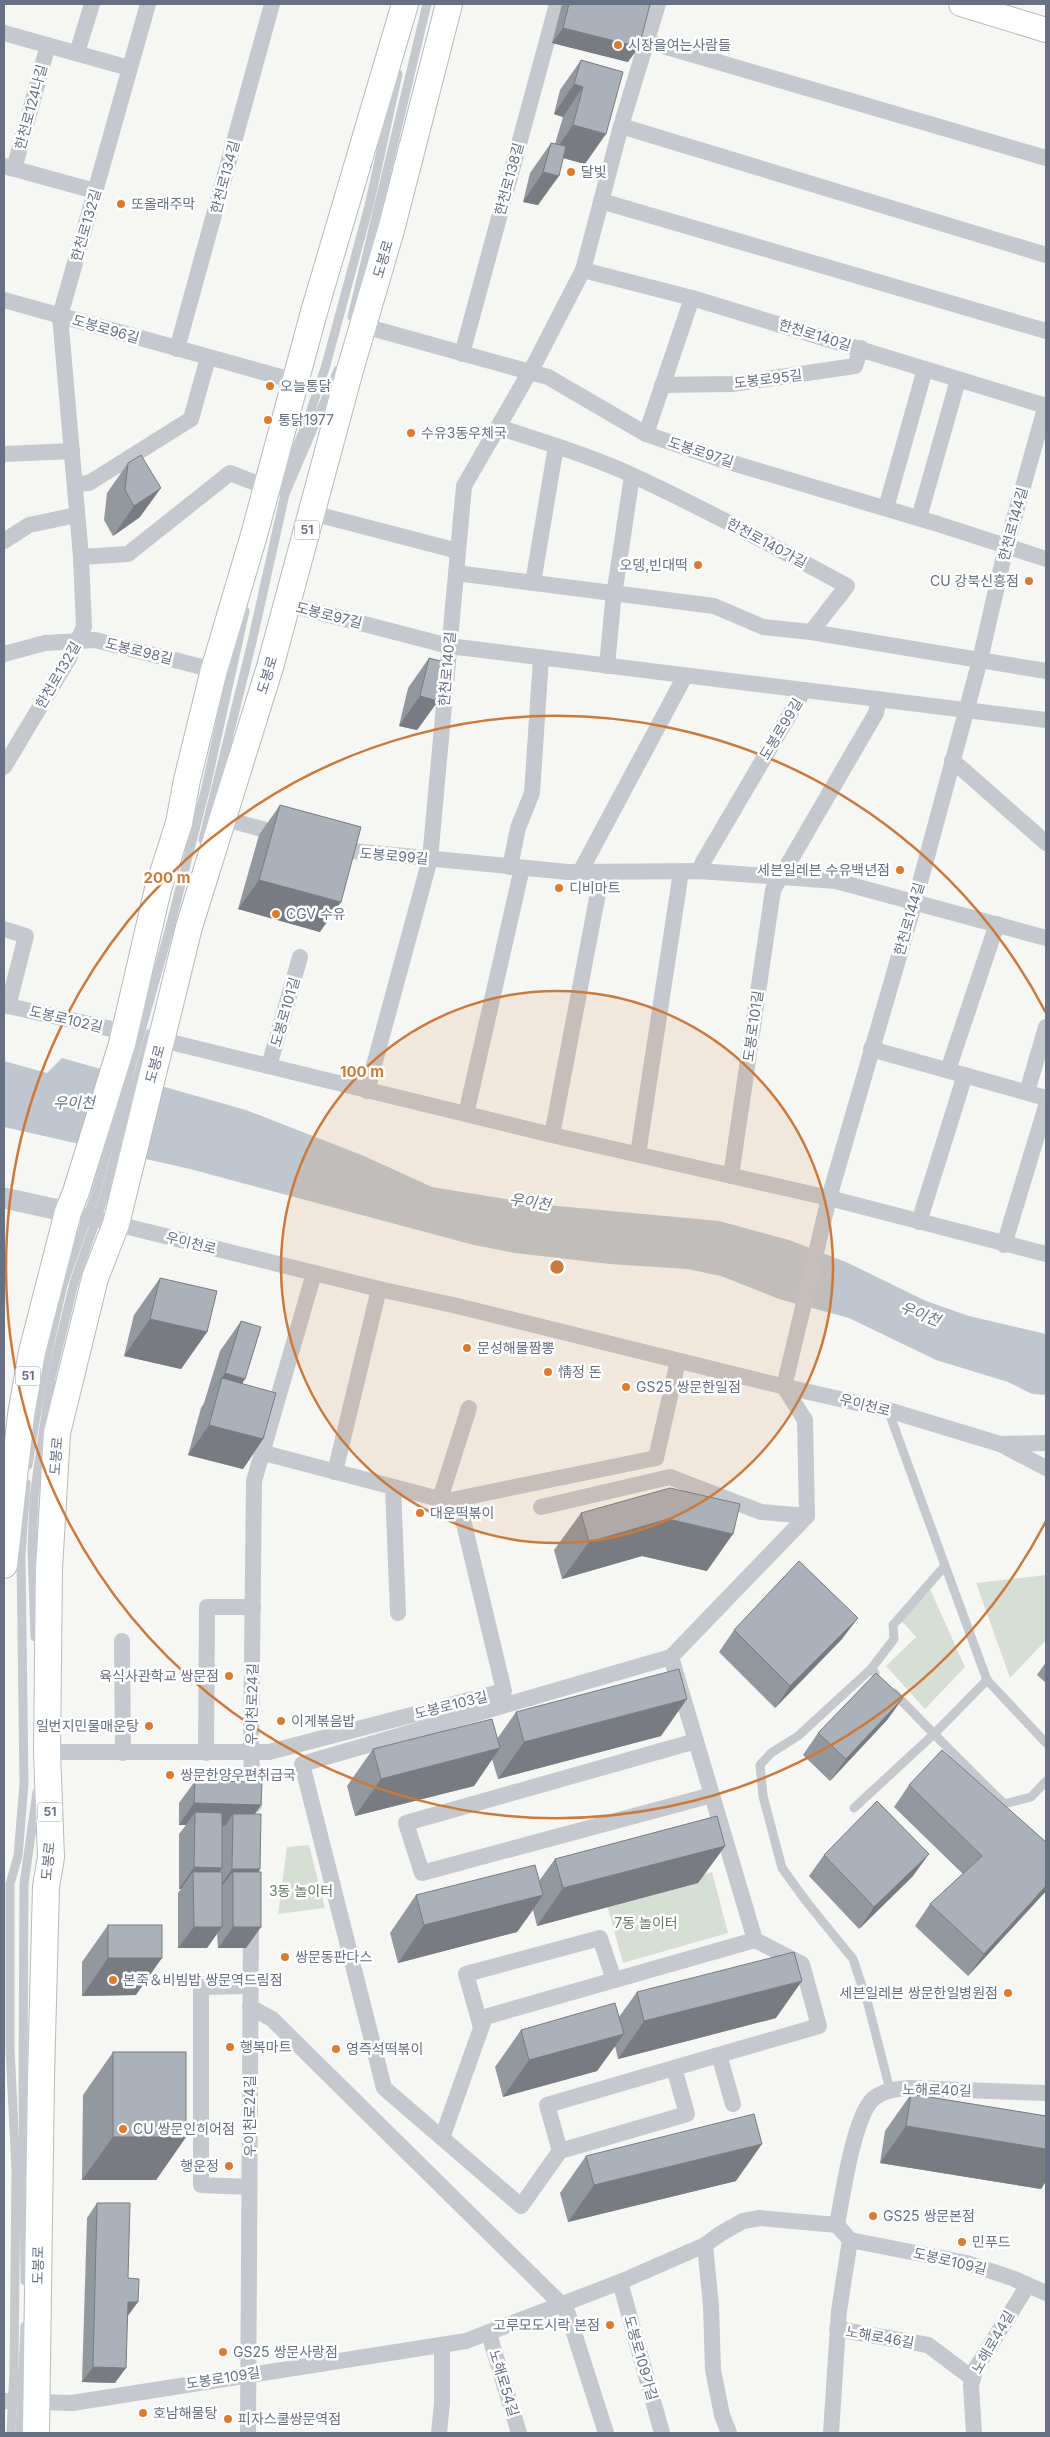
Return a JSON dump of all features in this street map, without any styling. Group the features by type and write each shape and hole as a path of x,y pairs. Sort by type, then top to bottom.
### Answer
{"main road":[{"name":"도봉로","path":"4,1565 20,1422 32,1352 96,1207 141,1044 189,927 287,604 312,514 357,325 449,4"},
{"path":"962,4 1046,30"},
{"name":"도봉로","path":"141,1044 158,889 179,823 187,780 214,670 295,381 412,6"},
{"name":"51","path":"96,1207 141,1044"},
{"name":"도봉로","path":"36,2433 19,2401 41,2077 46,1887 51,1857 47,1752 49,1569 57,1433 95,1278 96,1207"}],"street":[{"path":"77,53 92,4"},
{"name":"한천로132길","path":"4,767 84,627 81,557 60,316 148,4"},
{"name":"한천로134길","path":"177,350 272,4"},
{"name":"한천로138길","path":"462,354 557,4"},
{"name":"한천로140길","path":"368,1091 430,859 464,486 529,373 583,270 621,126 658,4"},
{"name":"한천로124나길","path":"4,33 130,68"},
{"path":"646,41 1046,158"},
{"name":"한천로124나길","path":"48,45 9,168 95,191"},
{"path":"621,126 1046,255"},
{"path":"601,201 1046,331"},
{"name":"한천로140길","path":"583,270 692,298 861,348 958,380 1046,405"},
{"path":"646,434 692,298"},
{"name":"도봉로96길","path":"4,300 177,350 295,381"},
{"name":"도봉로97길","path":"357,325 548,377 646,434 719,459 919,518 1046,559"},
{"name":"도봉로95길","path":"662,385 732,384 855,366 861,348"},
{"path":"75,484 89,483 191,419 208,358"},
{"path":"886,508 925,370"},
{"path":"919,518 958,380"},
{"name":"한천로144길","path":"784,1387 829,1198 915,901 980,660 1006,547 1046,405"},
{"name":"한천로140가길","path":"498,427 556,446 632,476 746,531 847,586 811,632"},
{"path":"533,583 556,446"},
{"path":"4,454 72,450"},
{"path":"81,557 128,554 230,473 266,487"},
{"path":"606,666 613,602 616,595 632,476"},
{"path":"312,514 458,551"},
{"path":"4,541 29,525 77,515"},
{"path":"456,573 616,595 714,606 763,627 811,632 1046,671"},
{"name":"도봉로97길","path":"287,604 449,646 1046,720"},
{"name":"도봉로98길","path":"4,654 45,643 95,640 214,670"},
{"path":"466,1114 516,867 518,828 532,793 542,658"},
{"path":"580,872 685,676"},
{"name":"도봉로99길","path":"700,871 703,862 804,690"},
{"path":"780,878 876,713 879,699"},
{"path":"952,760 1046,843"},
{"path":"222,818 301,840"},
{"name":"도봉로99길","path":"320,846 339,851 580,872 700,871 836,881 1046,938"},
{"path":"552,1135 602,872"},
{"path":"638,1154 681,872"},
{"name":"도봉로101길","path":"731,1176 773,890 780,878"},
{"path":"948,1070 996,924"},
{"name":"도봉로102길","path":"4,929 26,936 6,1005 141,1044"},
{"name":"도봉로101길","path":"269,1066 300,957"},
{"path":"1027,1092 1046,1027"},
{"name":"도봉로101길","path":"141,1044 269,1066 552,1135 829,1198 1046,1254"},
{"path":"871,1049 1046,1098"},
{"path":"919,1222 965,1075"},
{"path":"1004,1244 1046,1106"},
{"name":"우이천로","path":"4,1198 96,1207 314,1273 378,1289 453,1304 784,1387 888,1410 1000,1444 1046,1468"},
{"name":"우이천로24길","path":"253,1818 251,1753 254,1480 264,1453 314,1273"},
{"path":"336,1472 378,1289"},
{"path":"264,1453 446,1501 656,1458 678,1361"},
{"path":"674,2068 688,2114 560,2151 521,2206 384,2088 302,1764 670,1657 807,1516 805,1420 784,1387"},
{"path":"440,1500 469,1408"},
{"path":"1000,1444 1046,1443"},
{"path":"541,1507 670,1477 761,1512 807,1516"},
{"path":"393,1487 398,1613"},
{"name":"도봉로103길","path":"47,1752 269,1752 504,1691 458,1500"},
{"path":"206,1753 206,1607 253,1607"},
{"path":"122,1641 123,1753"},
{"path":"670,1657 755,1940"},
{"path":"696,1741 406,1823 422,1873 712,1795"},
{"name":"우이천로24길","path":"248,2433 252,1907"},
{"path":"481,2027 466,1974 600,1938 614,1980"},
{"path":"442,2138 485,2017 755,1940 802,1964 819,2026 547,2105 560,2151"},
{"path":"249,2187 202,2185 201,1987 250,1986"},
{"path":"250,2007 272,2019 561,2304 568,2314 606,2433"},
{"path":"719,2055 733,2104"},
{"name":"노해로40길","path":"837,2225 862,2117 871,2100 890,2090 910,2088 1046,2093"},
{"name":"도봉로109길","path":"19,2401 72,2403 466,2341 489,2334 620,2282 705,2245 732,2226 743,2221 760,2218 837,2225"},
{"path":"837,2225 850,2240"},
{"name":"도봉로109길","path":"850,2240 967,2263 1028,2285 1046,2294"},
{"name":"노해로46길","path":"831,2433 837,2329 850,2240"},
{"path":"705,2245 711,2306 713,2370 722,2415 729,2433"},
{"name":"도봉로109가길","path":"620,2282 662,2433"},
{"name":"노해로44길","path":"974,2433 972,2378 976,2368 1028,2285"},
{"name":"노해로46길","path":"837,2329 928,2345 972,2378"},
{"name":"노해로54길","path":"489,2334 519,2433"},
{"path":"439,2433 442,2403 442,2345"}],"lane":[{"path":"357,325 428,4"},
{"path":"263,544 282,482 307,422 326,365 369,206 388,110 401,62"},
{"path":"201,849 252,642 285,494 341,361"},
{"path":"141,1044 194,836 248,598"},
{"path":"164,987 194,880"},
{"path":"141,1044 159,1005"},
{"path":"36,1646 32,1551 36,1472 60,1333 96,1207"},
{"path":"20,2433 16,2171 10,2048 10,1884 18,1856 24,1784 23,1519 29,1459 43,1373 63,1285 96,1207"},
{"path":"888,1410 987,1680 1046,1743"},
{"path":"890,2090 866,1996 853,1959 782,1868 763,1796 760,1765 771,1754 798,1736 871,1669 894,1639 893,1625 944,1567"},
{"path":"871,1669 1004,1804 1031,1797 1046,1781"},
{"path":"854,1808 934,1734 987,1680"},
{"path":"26,2294 23,1930 24,1884 37,1786"},
{"path":"11,2433 19,2401 26,2314"}],"green space":[{"path":"1046,1575 1046,1640 1010,1678 976,1583"},
{"path":"930,1589 965,1667 925,1709 886,1666 916,1637 898,1617"},
{"name":"3동 놀이터","path":"309,1845 325,1908 278,1914 287,1847"},
{"name":"7동 놀이터","path":"712,1872 728,1933 623,1963 606,1901"}],"water":[{"name":"우이천","path":"62,1058 246,1110 364,1156 432,1187 536,1204 719,1221 789,1240 846,1262 926,1301 969,1316 1046,1334 1046,1395 1032,1394 1008,1382 936,1360 849,1318 779,1299 721,1276 687,1269 610,1264 515,1253 474,1245 190,1169 4,1127 4,1061 47,1073"}],"building":[{"path":"569,4 650,4 639,47 563,28"},
{"path":"581,60 623,72 606,134 573,125 583,87 574,84"},
{"path":"551,143 566,146 559,176 543,172"},
{"path":"141,455 161,488 134,506 125,490 128,463"},
{"path":"429,658 448,663 438,701 420,696"},
{"path":"280,805 361,827 341,902 259,880"},
{"path":"160,1278 217,1291 207,1332 150,1319"},
{"path":"241,1321 261,1327 245,1379 225,1373"},
{"path":"222,1378 276,1393 263,1439 209,1425"},
{"path":"670,1488 740,1504 733,1534 668,1519 589,1542 581,1513"},
{"path":"799,1561 858,1618 790,1686 734,1630"},
{"path":"679,1669 687,1699 524,1742 516,1712"},
{"path":"876,1673 903,1698 846,1759 818,1733"},
{"path":"492,1719 500,1748 381,1779 373,1749"},
{"path":"942,1750 1046,1842 1046,1886 984,1954 930,1904 982,1856 909,1785"},
{"path":"195,1781 262,1782 261,1805 194,1803"},
{"path":"877,1801 929,1854 874,1907 824,1855"},
{"path":"195,1812 222,1813 222,1868 194,1867"},
{"path":"233,1814 261,1814 260,1869 232,1869"},
{"path":"717,1816 725,1846 563,1888 555,1859"},
{"path":"535,1865 543,1895 424,1925 416,1895"},
{"path":"193,1872 222,1872 222,1927 194,1927"},
{"path":"233,1872 261,1872 261,1927 233,1927"},
{"path":"108,1925 162,1925 162,1958 108,1958"},
{"path":"794,1952 802,1981 644,2021 637,1992"},
{"path":"615,2003 624,2034 529,2060 521,2030"},
{"path":"113,2052 186,2052 186,2137 113,2137"},
{"path":"911,2094 1046,2116 1046,2149 906,2126"},
{"path":"754,2114 762,2144 594,2185 586,2156"},
{"path":"97,2203 130,2203 128,2278 139,2279 138,2302 128,2302 126,2368 93,2367"}],"place":[{"name":"시장을여는사람들","path":"618,45"},
{"name":"달빛","path":"571,172"},
{"name":"또올래주막","path":"121,204"},
{"name":"오늘통닭","path":"270,386"},
{"name":"통닭1977","path":"268,420"},
{"name":"수유3동우체국","path":"411,433"},
{"name":"오뎅,빈대떡","path":"698,565"},
{"name":"CU 강북신흥점","path":"1029,581"},
{"name":"세븐일레븐 수유백년점","path":"900,870"},
{"name":"디비마트","path":"559,888"},
{"name":"CGV 수유","path":"276,914"},
{"name":"문성해물짬뽕","path":"467,1348"},
{"name":"情정 돈","path":"548,1372"},
{"name":"GS25 쌍문한일점","path":"626,1387"},
{"name":"대운떡볶이","path":"420,1513"},
{"name":"육식사관학교 쌍문점","path":"229,1676"},
{"name":"이게볶음밥","path":"281,1721"},
{"name":"일번지민물매운탕","path":"149,1726"},
{"name":"쌍문한양우편취급국","path":"170,1775"},
{"name":"쌍문동판다스","path":"285,1957"},
{"name":"본죽＆비빔밥 쌍문역드림점","path":"113,1980"},
{"name":"세븐일레븐 쌍문한일병원점","path":"1008,1993"},
{"name":"행복마트","path":"230,2047"},
{"name":"영즉석떡볶이","path":"336,2049"},
{"name":"CU 쌍문인히어점","path":"123,2129"},
{"name":"행운정","path":"229,2166"},
{"name":"GS25 쌍문본점","path":"873,2216"},
{"name":"민푸드","path":"962,2242"},
{"name":"고루모도시락 본점","path":"610,2325"},
{"name":"GS25 쌍문사랑점","path":"223,2352"},
{"name":"호남해물탕","path":"143,2413"},
{"name":"피자스쿨쌍문역점","path":"228,2419"}]}
